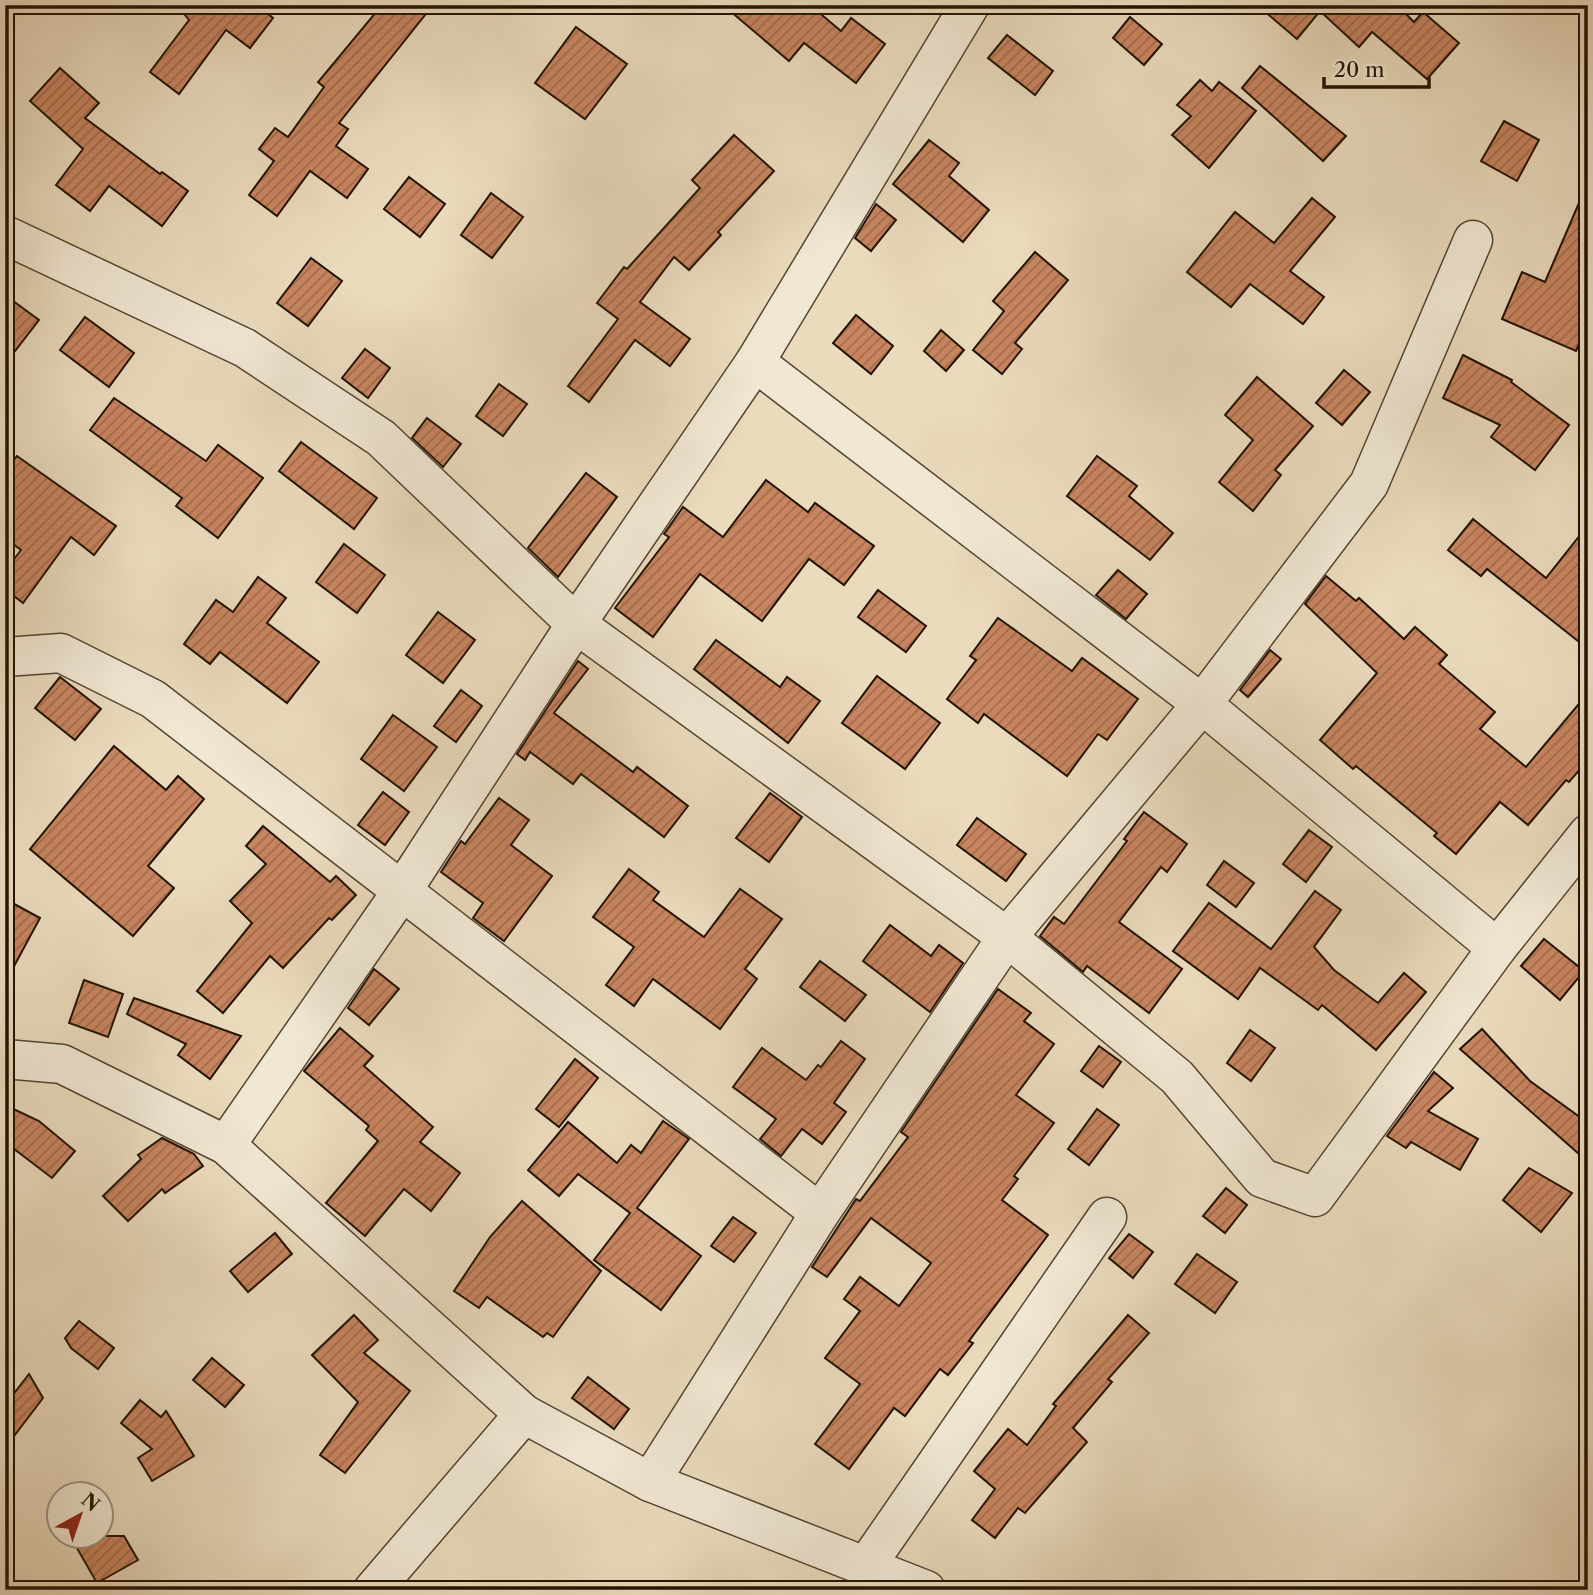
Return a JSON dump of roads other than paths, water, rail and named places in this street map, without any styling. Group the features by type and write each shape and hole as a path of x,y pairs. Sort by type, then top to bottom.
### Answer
{"street":[{"path":"226,1145 402,891 576,624 755,362 970,5"},
{"path":"5,234 245,348 381,438 576,624 1007,937 1177,1077 1262,1178 1315,1197 1497,948 1588,834"},
{"path":"650,1482 820,1213 1007,937 1202,704 1369,484 1473,240"},
{"path":"755,362 1202,704 1497,948"},
{"path":"5,657 61,653 153,699 820,1213"},
{"path":"5,1059 62,1064 226,1145 524,1415 650,1482 926,1590"},
{"path":"866,1566 1107,1217"},
{"path":"373,1590 524,1415"}]}
